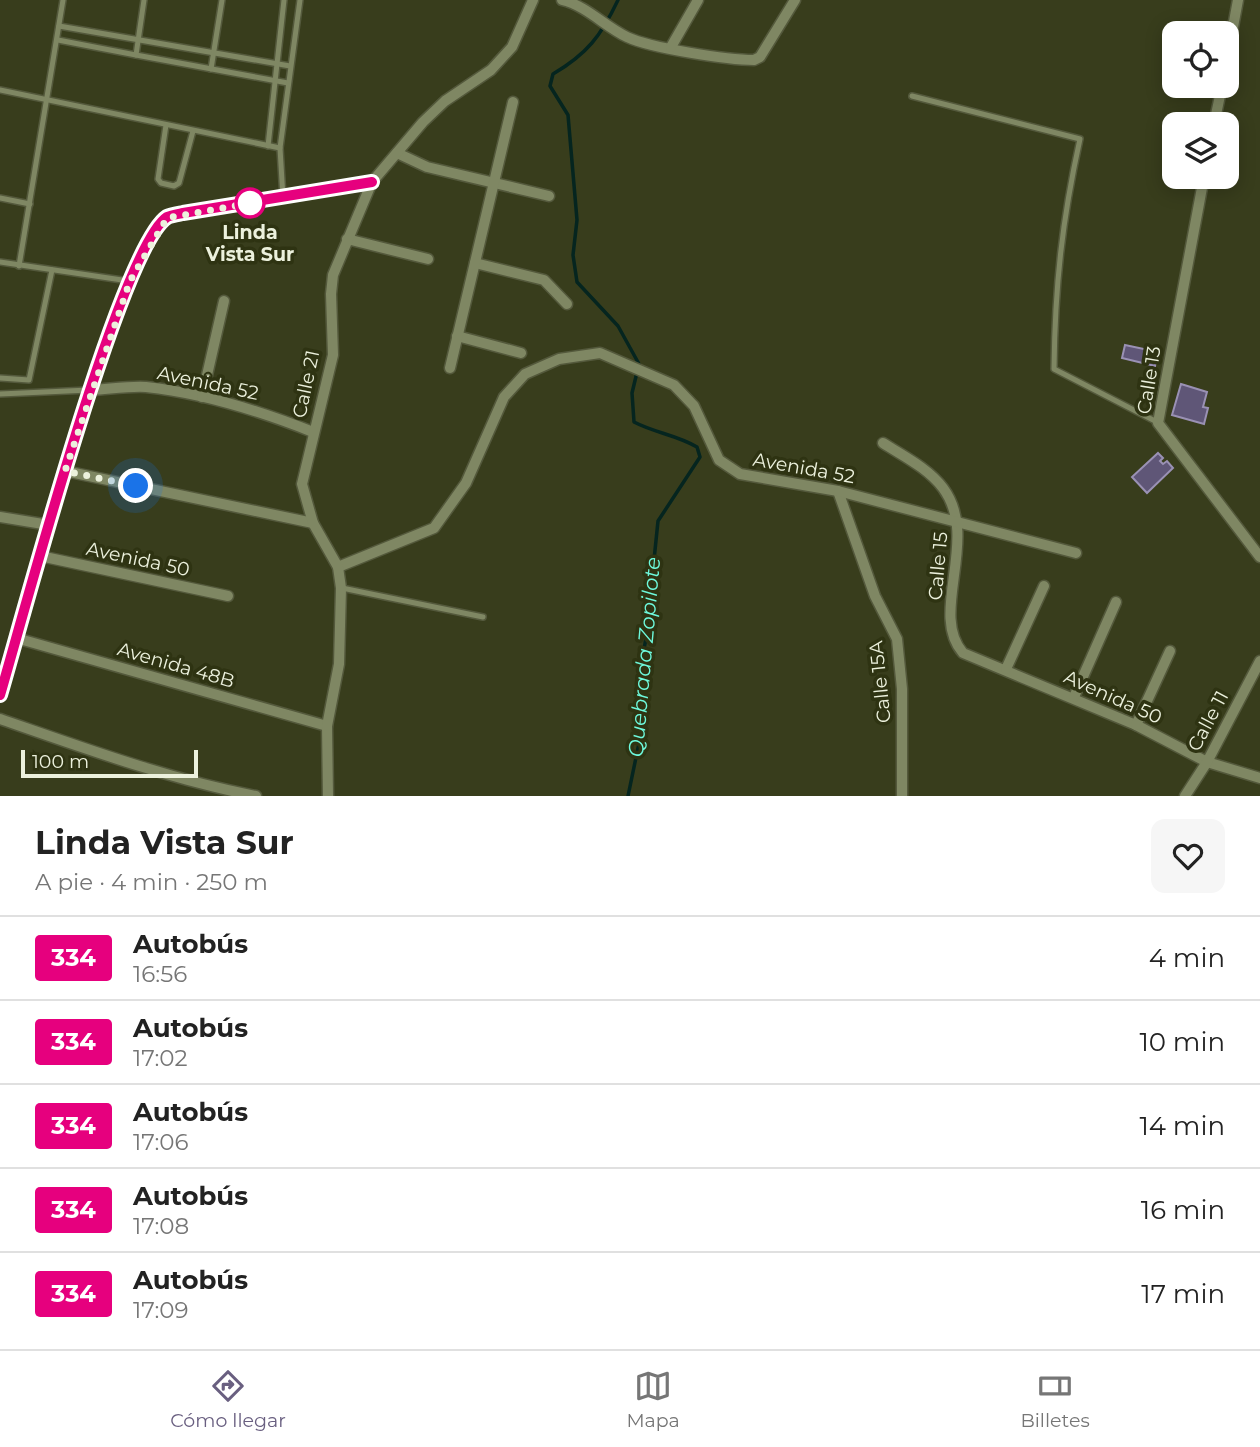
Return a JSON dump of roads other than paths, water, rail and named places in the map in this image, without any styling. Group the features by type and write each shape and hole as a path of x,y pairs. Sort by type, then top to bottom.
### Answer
{"street":[{"name":"Calle 21","path":"328,796 327,726 339,664 341,588 338,567 313,523 302,484 333,355 333,275 372,182 445,101 491,70 512,47 533,0"},
{"path":"562,0 640,42 748,60 760,57 795,0"},
{"path":"671,47 698,0"},
{"path":"1234,21 1238,0"},
{"path":"450,368 513,102"},
{"path":"397,153 427,167 549,196"},
{"path":"1,690 65,471 130,281 167,218 372,182"},
{"name":"Calle 13","path":"1202,189 1158,423 1260,557"},
{"path":"347,239 428,259"},
{"path":"475,263 544,280 567,304"},
{"path":"202,397 224,301"},
{"path":"457,336 521,353"},
{"name":"Avenida 52","path":"338,567 434,527 466,483 504,397 525,374 559,359 600,353 674,386 694,406 719,460 740,474 838,491 1076,553"},
{"name":"Avenida 52","path":"92,390 145,387 202,397 256,410 313,432"},
{"name":"Calle 15","path":"883,443 928,473 944,489 959,521 950,632 954,643"},
{"path":"65,471 313,523"},
{"name":"Calle 15A","path":"838,491 874,596 897,639 902,689 902,796"},
{"path":"0,517 49,525"},
{"name":"Avenida 50","path":"40,556 228,596"},
{"path":"1006,669 1044,586"},
{"path":"1074,697 1116,602"},
{"name":"Avenida 48B","path":"16,638 327,726"},
{"name":"Avenida 50","path":"954,643 963,653 1074,697 1207,762 1260,778"},
{"path":"1136,725 1170,651"},
{"name":"Calle 11","path":"1185,796 1207,762 1260,662"},
{"path":"0,719 208,792 256,796"}],"lane":[{"path":"19,266 49,99 63,0"},
{"path":"136,55 144,0"},
{"path":"211,69 222,0"},
{"path":"268,146 284,0"},
{"path":"283,198 280,148 300,0"},
{"path":"59,26 290,66"},
{"path":"58,40 288,83"},
{"path":"0,90 280,148"},
{"path":"912,96 1080,139 1063,216 1055,293 1054,369 1158,423"},
{"path":"166,125 158,179 161,183 174,186 179,183 193,131"},
{"path":"0,198 30,204"},
{"path":"0,262 130,281"},
{"path":"0,377 29,380 52,270"},
{"path":"0,394 92,390"},
{"path":"341,588 483,617"}],"waterway":[{"name":"Quebrada Zopilote","path":"618,0 592,43 553,74 550,86 568,115 577,220 573,255 577,282 618,326 639,364 632,393 634,422 697,447 700,457 658,521 646,638 637,688 639,743 628,796"}],"place":[{"name":"Linda Vista Sur","path":"250,203"}]}
